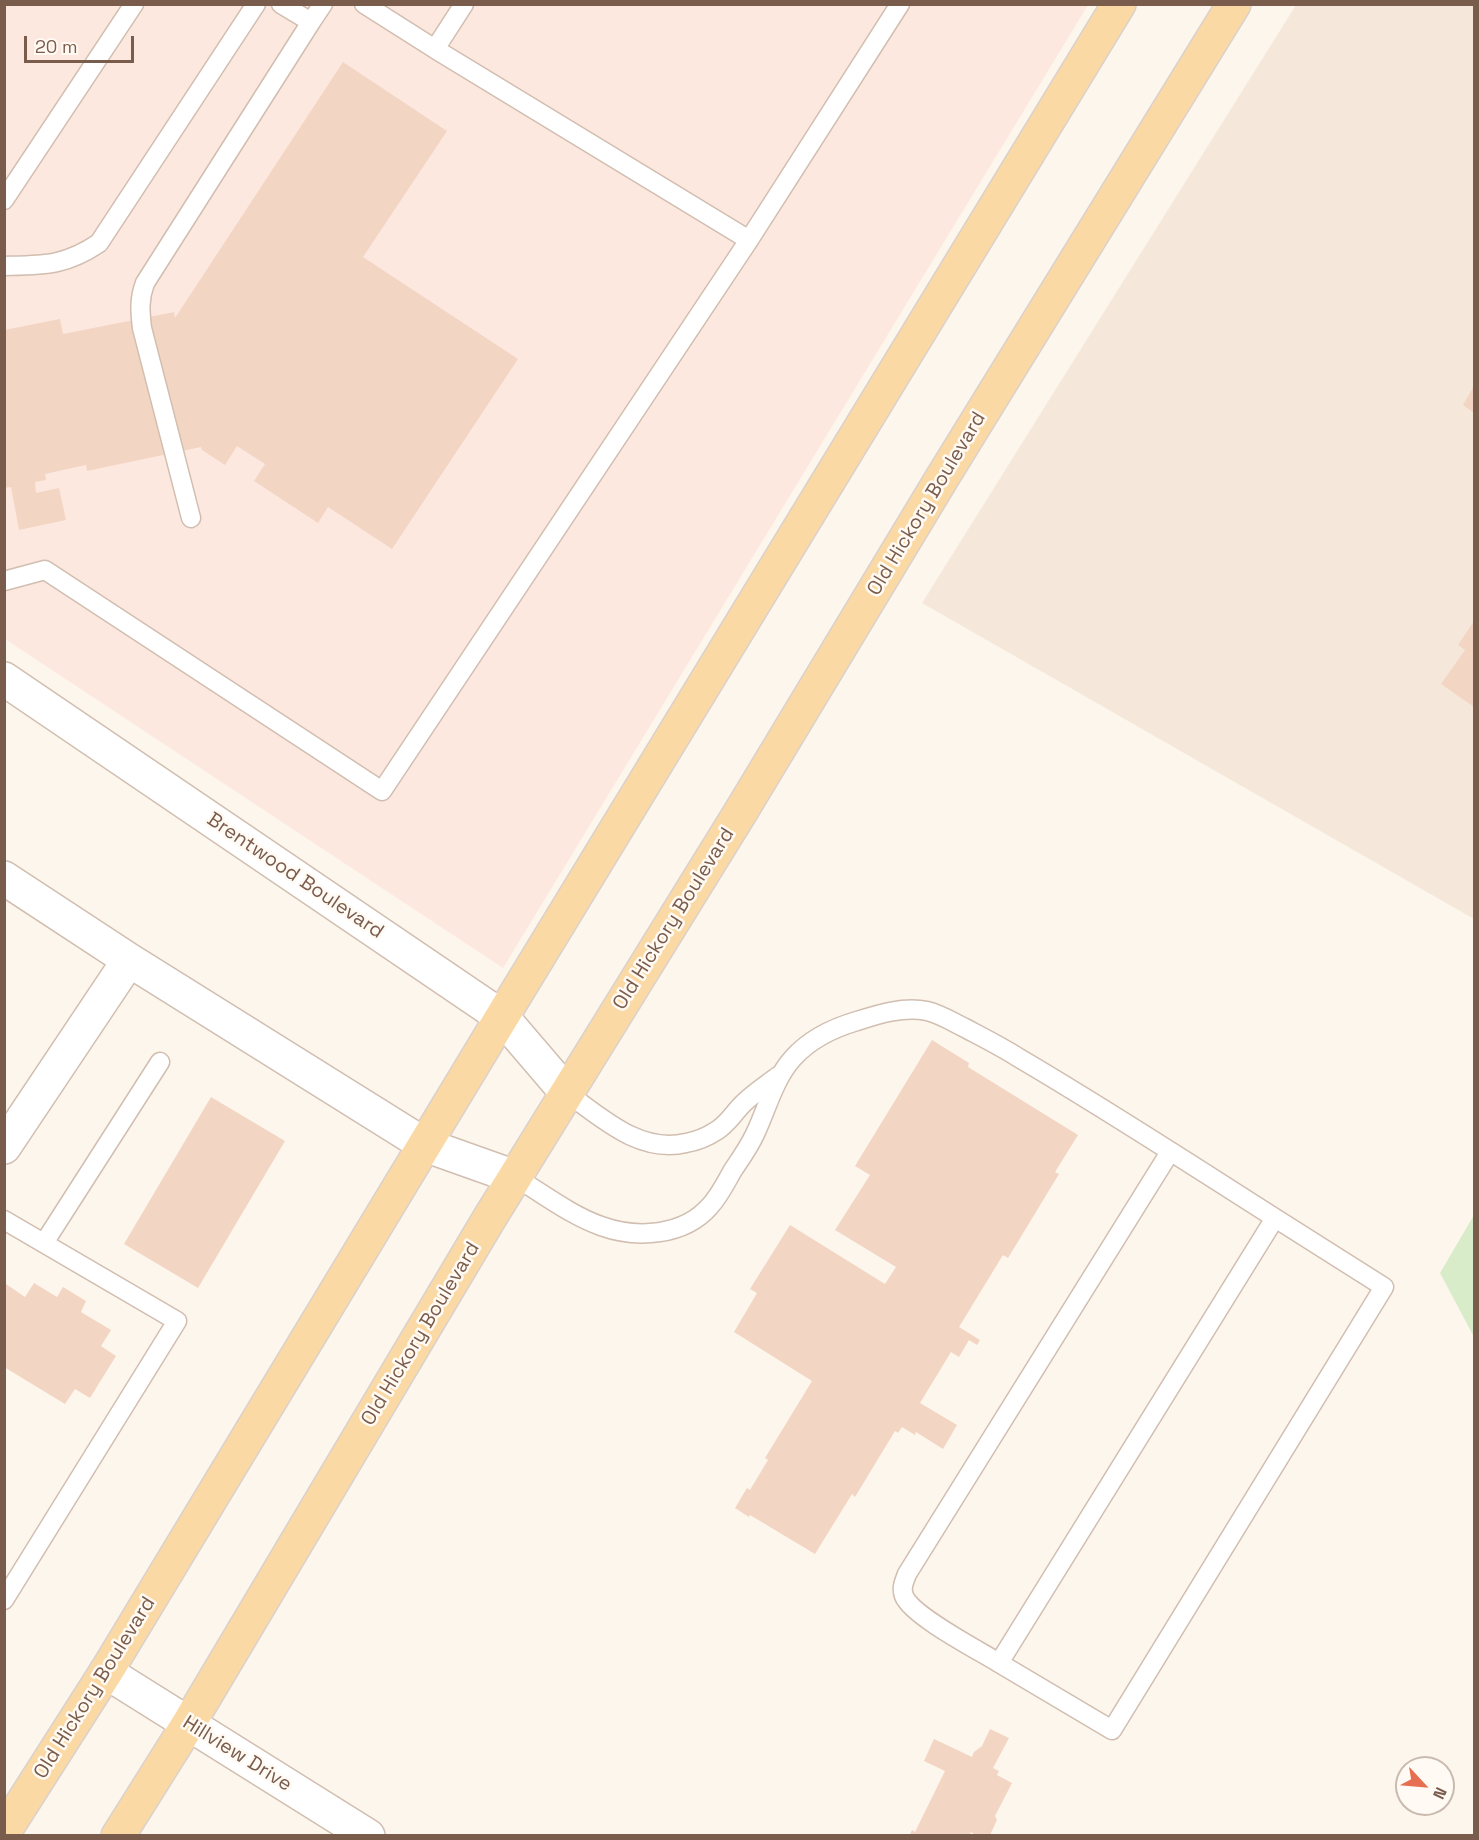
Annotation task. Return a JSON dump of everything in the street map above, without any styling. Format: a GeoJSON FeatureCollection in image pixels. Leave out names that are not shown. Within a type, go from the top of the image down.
{"type":"FeatureCollection","features":[{"type":"Feature","properties":{"kind":"main road","name":"Old Hickory Boulevard"},"geometry":{"type":"LineString","coordinates":[[4,1832],[106,1672],[1119,4]]}},
{"type":"Feature","properties":{"kind":"main road","name":"Old Hickory Boulevard"},"geometry":{"type":"LineString","coordinates":[[118,1836],[189,1723],[515,1177],[1234,4]]}},
{"type":"Feature","properties":{"kind":"street","name":"Brentwood Boulevard"},"geometry":{"type":"LineString","coordinates":[[4,679],[502,1017],[567,1093]]}},
{"type":"Feature","properties":{"kind":"street"},"geometry":{"type":"LineString","coordinates":[[4,878],[129,960],[425,1145],[515,1177]]}},
{"type":"Feature","properties":{"kind":"street"},"geometry":{"type":"LineString","coordinates":[[4,1147],[129,960]]}},
{"type":"Feature","properties":{"kind":"street","name":"Hillview Drive"},"geometry":{"type":"LineString","coordinates":[[106,1672],[368,1836]]}},
{"type":"Feature","properties":{"kind":"lane"},"geometry":{"type":"LineString","coordinates":[[4,200],[134,4]]}},
{"type":"Feature","properties":{"kind":"lane"},"geometry":{"type":"LineString","coordinates":[[4,266],[64,262],[99,243],[256,4]]}},
{"type":"Feature","properties":{"kind":"lane"},"geometry":{"type":"LineString","coordinates":[[281,4],[311,22]]}},
{"type":"Feature","properties":{"kind":"lane"},"geometry":{"type":"LineString","coordinates":[[191,518],[142,328],[140,296],[145,283],[323,4]]}},
{"type":"Feature","properties":{"kind":"lane"},"geometry":{"type":"LineString","coordinates":[[364,4],[435,50],[749,240]]}},
{"type":"Feature","properties":{"kind":"lane"},"geometry":{"type":"LineString","coordinates":[[435,50],[464,4]]}},
{"type":"Feature","properties":{"kind":"lane"},"geometry":{"type":"LineString","coordinates":[[4,581],[45,570],[382,791],[749,240],[900,4]]}},
{"type":"Feature","properties":{"kind":"lane"},"geometry":{"type":"LineString","coordinates":[[515,1177],[600,1226],[636,1233],[673,1230],[700,1215],[718,1196],[754,1137],[782,1073],[793,1057],[803,1048],[823,1034],[842,1025],[895,1011],[927,1011],[1008,1051],[1062,1083],[1384,1287],[1112,1730],[927,1619],[912,1607],[905,1598],[902,1587],[907,1574],[1170,1152]]}},
{"type":"Feature","properties":{"kind":"lane"},"geometry":{"type":"LineString","coordinates":[[44,1243],[160,1062]]}},
{"type":"Feature","properties":{"kind":"lane"},"geometry":{"type":"LineString","coordinates":[[567,1093],[636,1138],[657,1145],[682,1144],[704,1138],[715,1132],[734,1116],[739,1108],[782,1073]]}},
{"type":"Feature","properties":{"kind":"lane"},"geometry":{"type":"LineString","coordinates":[[999,1663],[1275,1218]]}},
{"type":"Feature","properties":{"kind":"lane"},"geometry":{"type":"LineString","coordinates":[[4,1220],[177,1321],[4,1600]]}},
{"type":"Feature","properties":{"kind":"shaded area"},"geometry":{"type":"Polygon","coordinates":[[[4,5],[1088,5],[503,968],[5,639],[4,5]]]}},
{"type":"Feature","properties":{"kind":"shaded area"},"geometry":{"type":"Polygon","coordinates":[[[1296,5],[1474,5],[1474,919],[922,603],[1296,5]]]}},
{"type":"Feature","properties":{"kind":"green space"},"geometry":{"type":"Polygon","coordinates":[[[1474,1215],[1474,1337],[1440,1273],[1474,1215]]]}},
{"type":"Feature","properties":{"kind":"building"},"geometry":{"type":"Polygon","coordinates":[[[343,62],[447,131],[363,257],[518,359],[392,549],[328,507],[318,523],[254,481],[265,464],[237,446],[225,465],[201,447],[87,471],[86,465],[45,474],[46,480],[35,482],[36,493],[59,488],[66,520],[19,530],[11,487],[4,488],[4,330],[60,319],[63,334],[174,312],[175,318],[343,62]]]}},
{"type":"Feature","properties":{"kind":"building"},"geometry":{"type":"Polygon","coordinates":[[[1474,386],[1474,413],[1463,405],[1474,386]]]}},
{"type":"Feature","properties":{"kind":"building"},"geometry":{"type":"Polygon","coordinates":[[[1474,621],[1474,707],[1441,684],[1465,650],[1458,645],[1474,621]]]}},
{"type":"Feature","properties":{"kind":"building"},"geometry":{"type":"Polygon","coordinates":[[[932,1040],[969,1063],[968,1067],[1078,1135],[1055,1172],[1059,1174],[1008,1258],[1003,1255],[959,1327],[980,1340],[977,1345],[969,1340],[959,1357],[951,1352],[920,1403],[957,1425],[943,1449],[916,1432],[915,1435],[902,1427],[898,1433],[895,1431],[855,1497],[852,1494],[815,1554],[735,1508],[747,1488],[750,1490],[768,1460],[765,1458],[812,1381],[734,1332],[757,1293],[750,1289],[790,1225],[885,1284],[896,1267],[835,1230],[870,1175],[855,1166],[932,1040]]]}},
{"type":"Feature","properties":{"kind":"building"},"geometry":{"type":"Polygon","coordinates":[[[211,1097],[285,1141],[198,1288],[124,1244],[211,1097]]]}},
{"type":"Feature","properties":{"kind":"building"},"geometry":{"type":"Polygon","coordinates":[[[34,1283],[57,1297],[63,1287],[86,1301],[81,1312],[111,1330],[101,1346],[116,1356],[90,1398],[75,1389],[65,1404],[4,1367],[4,1286],[6,1284],[25,1297],[34,1283]]]}},
{"type":"Feature","properties":{"kind":"building"},"geometry":{"type":"Polygon","coordinates":[[[990,1729],[1009,1738],[993,1768],[999,1771],[997,1775],[1012,1783],[995,1816],[997,1820],[990,1835],[977,1836],[971,1832],[969,1836],[909,1836],[912,1830],[915,1832],[945,1771],[924,1761],[934,1739],[972,1757],[974,1752],[982,1746],[990,1729]]]}}]}
